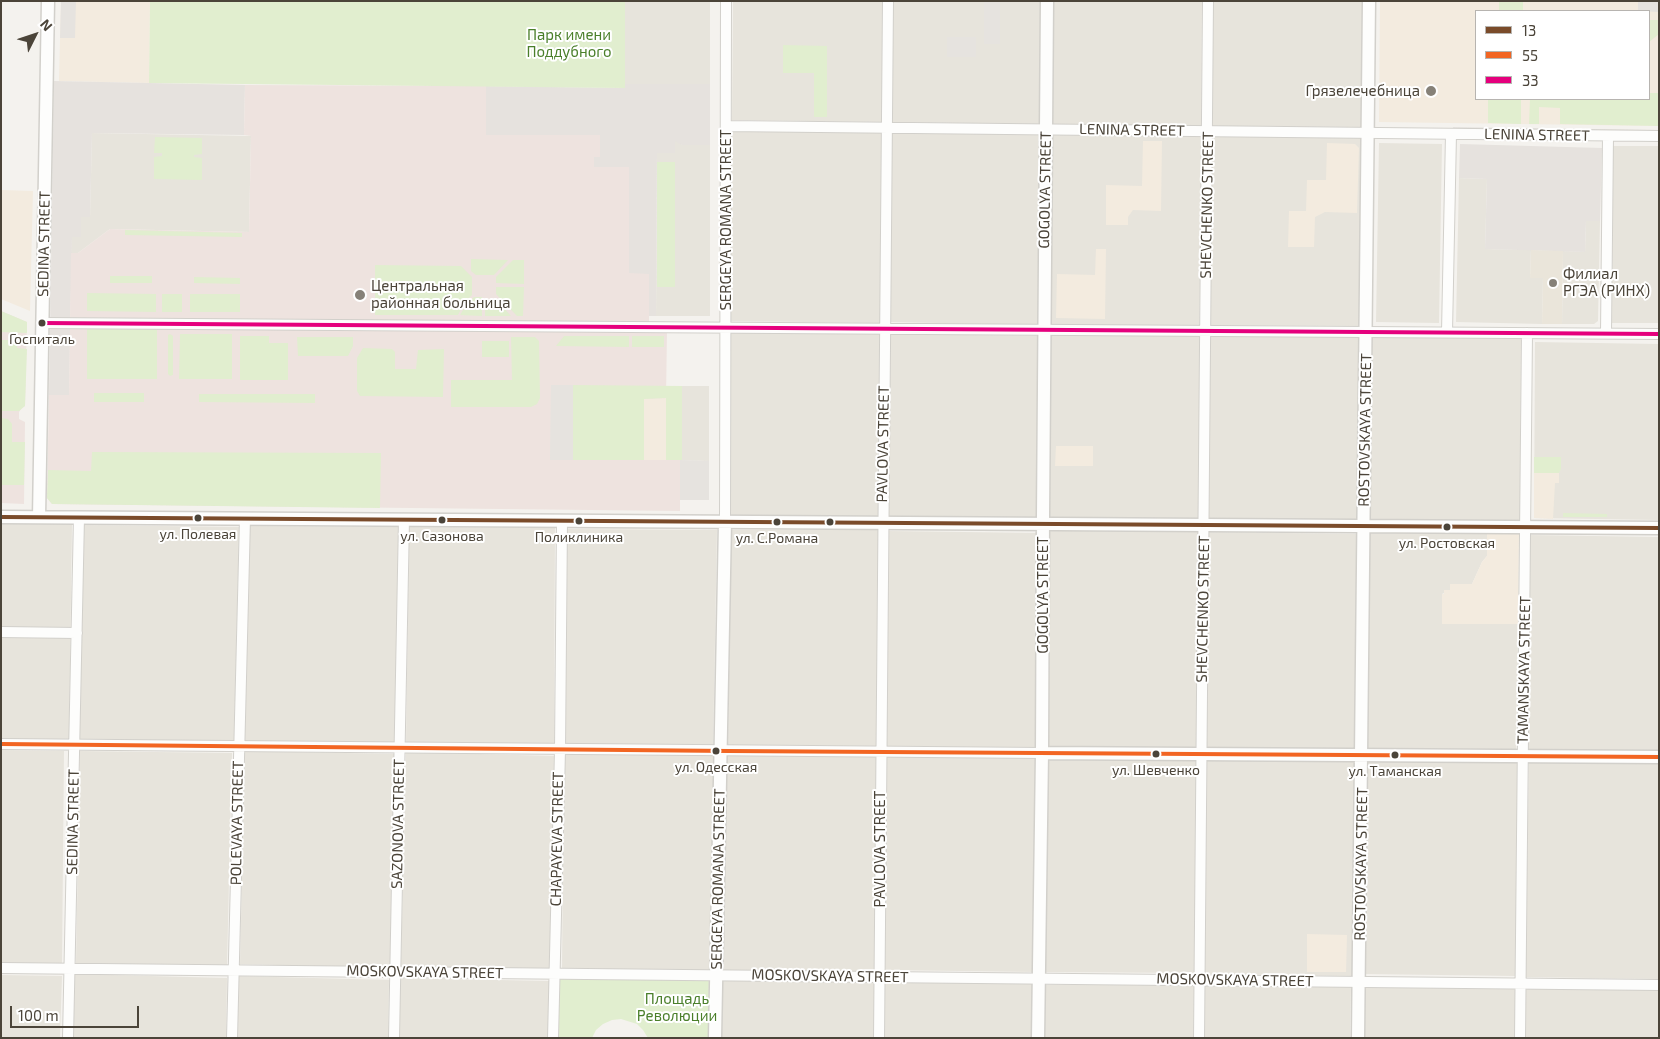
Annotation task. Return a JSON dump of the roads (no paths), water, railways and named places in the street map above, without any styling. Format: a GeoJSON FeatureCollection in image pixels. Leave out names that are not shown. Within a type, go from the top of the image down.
{"type":"FeatureCollection","features":[{"type":"Feature","properties":{"kind":"street","name":"SEDINA STREET"},"geometry":{"type":"LineString","coordinates":[[39,517],[48,1]]}},
{"type":"Feature","properties":{"kind":"street","name":"SERGEYA ROMANA STREET"},"geometry":{"type":"LineString","coordinates":[[715,1038],[725,522],[726,1]]}},
{"type":"Feature","properties":{"kind":"street","name":"PAVLOVA STREET"},"geometry":{"type":"LineString","coordinates":[[879,1038],[888,1]]}},
{"type":"Feature","properties":{"kind":"street","name":"GOGOLYA STREET"},"geometry":{"type":"LineString","coordinates":[[1038,1038],[1042,753],[1047,1]]}},
{"type":"Feature","properties":{"kind":"street","name":"SHEVCHENKO STREET"},"geometry":{"type":"LineString","coordinates":[[1199,1038],[1208,1]]}},
{"type":"Feature","properties":{"kind":"street","name":"ROSTOVSKAYA STREET"},"geometry":{"type":"LineString","coordinates":[[1358,1038],[1369,1]]}},
{"type":"Feature","properties":{"kind":"street","name":"LENINA STREET"},"geometry":{"type":"LineString","coordinates":[[726,126],[1659,136]]}},
{"type":"Feature","properties":{"kind":"street"},"geometry":{"type":"LineString","coordinates":[[1447,332],[1451,134]]}},
{"type":"Feature","properties":{"kind":"street"},"geometry":{"type":"LineString","coordinates":[[1606,333],[1608,136]]}},
{"type":"Feature","properties":{"kind":"street"},"geometry":{"type":"LineString","coordinates":[[42,323],[1659,334]]}},
{"type":"Feature","properties":{"kind":"street","name":"TAMANSKAYA STREET"},"geometry":{"type":"LineString","coordinates":[[1520,1038],[1527,333]]}},
{"type":"Feature","properties":{"kind":"street"},"geometry":{"type":"LineString","coordinates":[[1,517],[1659,528]]}},
{"type":"Feature","properties":{"kind":"street","name":"SEDINA STREET"},"geometry":{"type":"LineString","coordinates":[[68,1038],[79,517]]}},
{"type":"Feature","properties":{"kind":"street","name":"POLEVAYA STREET"},"geometry":{"type":"LineString","coordinates":[[232,1038],[245,518]]}},
{"type":"Feature","properties":{"kind":"street","name":"SAZONOVA STREET"},"geometry":{"type":"LineString","coordinates":[[394,1038],[404,519]]}},
{"type":"Feature","properties":{"kind":"street","name":"CHAPAYEVA STREET"},"geometry":{"type":"LineString","coordinates":[[553,1038],[560,750],[562,520]]}},
{"type":"Feature","properties":{"kind":"street"},"geometry":{"type":"LineString","coordinates":[[1,632],[77,633]]}},
{"type":"Feature","properties":{"kind":"street"},"geometry":{"type":"LineString","coordinates":[[1,744],[560,750],[1659,757]]}},
{"type":"Feature","properties":{"kind":"street","name":"MOSKOVSKAYA STREET"},"geometry":{"type":"LineString","coordinates":[[1,968],[1659,985]]}},
{"type":"Feature","properties":{"kind":"place","name":"Грязелечебница"},"geometry":{"type":"Point","coordinates":[1431,91]}},
{"type":"Feature","properties":{"kind":"place","name":"Филиал РГЭА (РИНХ)"},"geometry":{"type":"Point","coordinates":[1553,283]}},
{"type":"Feature","properties":{"kind":"place","name":"Центральная районная больница"},"geometry":{"type":"Point","coordinates":[360,295]}},
{"type":"Feature","properties":{"kind":"place","name":"Госпиталь"},"geometry":{"type":"Point","coordinates":[42,323]}},
{"type":"Feature","properties":{"kind":"place","name":"ул. Полевая"},"geometry":{"type":"Point","coordinates":[198,518]}},
{"type":"Feature","properties":{"kind":"place","name":"ул. Сазонова"},"geometry":{"type":"Point","coordinates":[442,520]}},
{"type":"Feature","properties":{"kind":"place","name":"Поликлиника"},"geometry":{"type":"Point","coordinates":[579,521]}},
{"type":"Feature","properties":{"kind":"place","name":"ул. С.Романа"},"geometry":{"type":"Point","coordinates":[777,522]}},
{"type":"Feature","properties":{"kind":"place","name":"ул. Ростовская"},"geometry":{"type":"Point","coordinates":[1447,527]}},
{"type":"Feature","properties":{"kind":"place","name":"ул. Одесская"},"geometry":{"type":"Point","coordinates":[716,751]}},
{"type":"Feature","properties":{"kind":"place","name":"ул. Шевченко"},"geometry":{"type":"Point","coordinates":[1156,754]}},
{"type":"Feature","properties":{"kind":"place","name":"ул. Таманская"},"geometry":{"type":"Point","coordinates":[1395,755]}},
{"type":"Feature","properties":{"kind":"park label","name":"Парк имени Поддубного"},"geometry":{"type":"Point","coordinates":[569,44]}},
{"type":"Feature","properties":{"kind":"park label","name":"Площадь Революции"},"geometry":{"type":"Point","coordinates":[677,1008]}}]}
